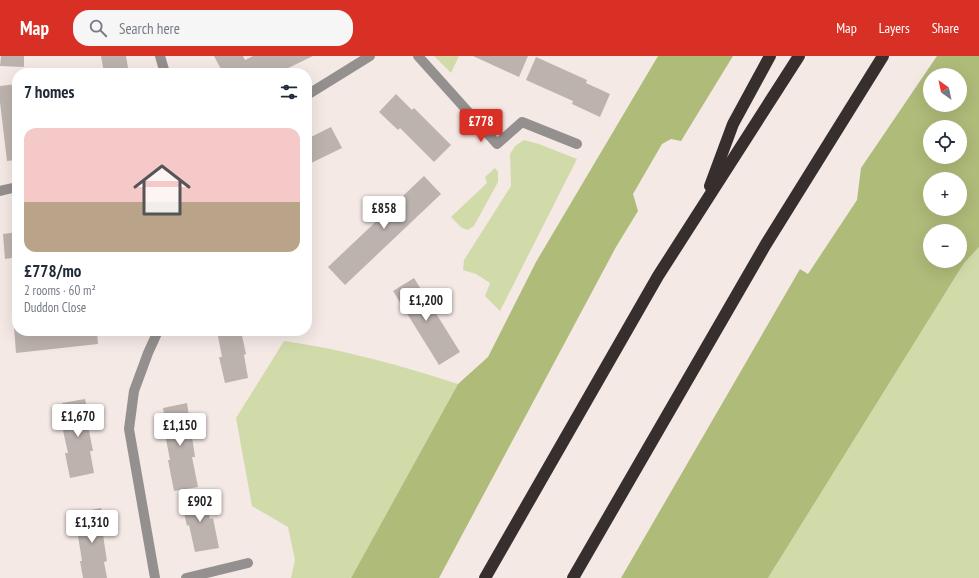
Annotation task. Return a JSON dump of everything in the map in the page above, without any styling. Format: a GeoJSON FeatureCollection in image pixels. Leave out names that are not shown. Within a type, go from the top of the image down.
{"type":"FeatureCollection","features":[{"type":"Feature","properties":{"kind":"highway"},"geometry":{"type":"LineString","coordinates":[[701,209],[733,124],[770,56]]}},
{"type":"Feature","properties":{"kind":"highway"},"geometry":{"type":"LineString","coordinates":[[485,578],[654,283],[799,56]]}},
{"type":"Feature","properties":{"kind":"highway"},"geometry":{"type":"LineString","coordinates":[[573,578],[766,244],[883,56]]}},
{"type":"Feature","properties":{"kind":"street"},"geometry":{"type":"LineString","coordinates":[[160,56],[164,68]]}},
{"type":"Feature","properties":{"kind":"street"},"geometry":{"type":"LineString","coordinates":[[312,92],[370,56]]}},
{"type":"Feature","properties":{"kind":"street"},"geometry":{"type":"LineString","coordinates":[[418,56],[497,144],[522,122],[577,144]]}},
{"type":"Feature","properties":{"kind":"street"},"geometry":{"type":"LineString","coordinates":[[0,191],[12,189]]}},
{"type":"Feature","properties":{"kind":"street"},"geometry":{"type":"LineString","coordinates":[[155,578],[128,429],[134,391],[156,336]]}},
{"type":"Feature","properties":{"kind":"street"},"geometry":{"type":"LineString","coordinates":[[186,578],[248,563]]}},
{"type":"Feature","properties":{"kind":"green space"},"geometry":{"type":"Polygon","coordinates":[[[434,56],[459,56],[451,73],[434,56]]]}},
{"type":"Feature","properties":{"kind":"green space"},"geometry":{"type":"Polygon","coordinates":[[[658,56],[733,56],[681,141],[671,139],[662,144],[633,194],[638,211],[616,247],[439,578],[351,578],[458,384],[488,357],[536,262],[658,56]]]}},
{"type":"Feature","properties":{"kind":"green space"},"geometry":{"type":"Polygon","coordinates":[[[937,56],[979,56],[979,247],[967,260],[967,224],[923,224],[923,268],[961,268],[768,578],[621,578],[800,269],[808,274],[857,200],[861,168],[923,77],[923,112],[967,112],[967,68],[929,68],[937,56]]]}},
{"type":"Feature","properties":{"kind":"green space"},"geometry":{"type":"Polygon","coordinates":[[[524,140],[539,144],[577,159],[500,311],[485,296],[490,283],[476,274],[463,270],[464,260],[511,186],[510,154],[515,146],[524,140]]]}},
{"type":"Feature","properties":{"kind":"green space"},"geometry":{"type":"Polygon","coordinates":[[[495,168],[498,172],[498,182],[474,226],[468,230],[462,228],[451,217],[487,183],[485,177],[495,168]]]}},
{"type":"Feature","properties":{"kind":"green space"},"geometry":{"type":"Polygon","coordinates":[[[979,247],[979,578],[768,578],[961,268],[967,268],[967,260],[979,247]]]}},
{"type":"Feature","properties":{"kind":"green space"},"geometry":{"type":"Polygon","coordinates":[[[284,341],[306,344],[372,359],[458,384],[351,578],[291,578],[295,560],[288,527],[252,506],[236,418],[284,341]]]}},
{"type":"Feature","properties":{"kind":"building"},"geometry":{"type":"Polygon","coordinates":[[[1,56],[24,56],[24,67],[0,66],[1,56]]]}},
{"type":"Feature","properties":{"kind":"building"},"geometry":{"type":"Polygon","coordinates":[[[101,56],[126,56],[128,68],[103,68],[101,56]]]}},
{"type":"Feature","properties":{"kind":"building"},"geometry":{"type":"Polygon","coordinates":[[[214,56],[243,56],[245,60],[253,56],[313,56],[288,68],[220,68],[214,56]]]}},
{"type":"Feature","properties":{"kind":"building"},"geometry":{"type":"Polygon","coordinates":[[[473,56],[528,56],[519,77],[473,56]]]}},
{"type":"Feature","properties":{"kind":"building"},"geometry":{"type":"Polygon","coordinates":[[[536,57],[587,80],[586,83],[610,94],[600,117],[572,104],[573,101],[526,80],[536,57]]]}},
{"type":"Feature","properties":{"kind":"building"},"geometry":{"type":"Polygon","coordinates":[[[12,85],[12,160],[7,161],[0,102],[0,86],[12,85]]]}},
{"type":"Feature","properties":{"kind":"building"},"geometry":{"type":"Polygon","coordinates":[[[396,94],[412,110],[414,108],[451,145],[434,162],[400,128],[398,130],[379,112],[396,94]]]}},
{"type":"Feature","properties":{"kind":"building"},"geometry":{"type":"Polygon","coordinates":[[[331,127],[342,148],[312,163],[312,136],[331,127]]]}},
{"type":"Feature","properties":{"kind":"building"},"geometry":{"type":"Polygon","coordinates":[[[424,176],[441,194],[345,285],[328,267],[424,176]]]}},
{"type":"Feature","properties":{"kind":"building"},"geometry":{"type":"Polygon","coordinates":[[[12,233],[12,258],[5,259],[3,234],[12,233]]]}},
{"type":"Feature","properties":{"kind":"building"},"geometry":{"type":"Polygon","coordinates":[[[414,278],[460,352],[439,365],[393,291],[414,278]]]}},
{"type":"Feature","properties":{"kind":"building"},"geometry":{"type":"Polygon","coordinates":[[[15,336],[97,336],[98,344],[16,353],[15,336]]]}},
{"type":"Feature","properties":{"kind":"building"},"geometry":{"type":"Polygon","coordinates":[[[218,336],[242,336],[246,354],[244,355],[248,378],[225,383],[219,357],[222,357],[218,336]]]}},
{"type":"Feature","properties":{"kind":"building"},"geometry":{"type":"Polygon","coordinates":[[[85,399],[91,425],[88,426],[93,451],[90,451],[94,473],[70,478],[65,453],[68,453],[62,426],[66,425],[62,403],[85,399]]]}},
{"type":"Feature","properties":{"kind":"building"},"geometry":{"type":"Polygon","coordinates":[[[187,403],[195,457],[192,457],[198,487],[174,491],[168,460],[170,460],[165,434],[167,433],[163,408],[187,403]]]}},
{"type":"Feature","properties":{"kind":"building"},"geometry":{"type":"Polygon","coordinates":[[[205,493],[210,519],[213,518],[219,548],[195,552],[189,525],[187,526],[181,498],[205,493]]]}},
{"type":"Feature","properties":{"kind":"building"},"geometry":{"type":"Polygon","coordinates":[[[101,508],[106,535],[103,535],[107,561],[104,562],[107,578],[83,578],[78,536],[80,535],[76,513],[101,508]]]}}]}
